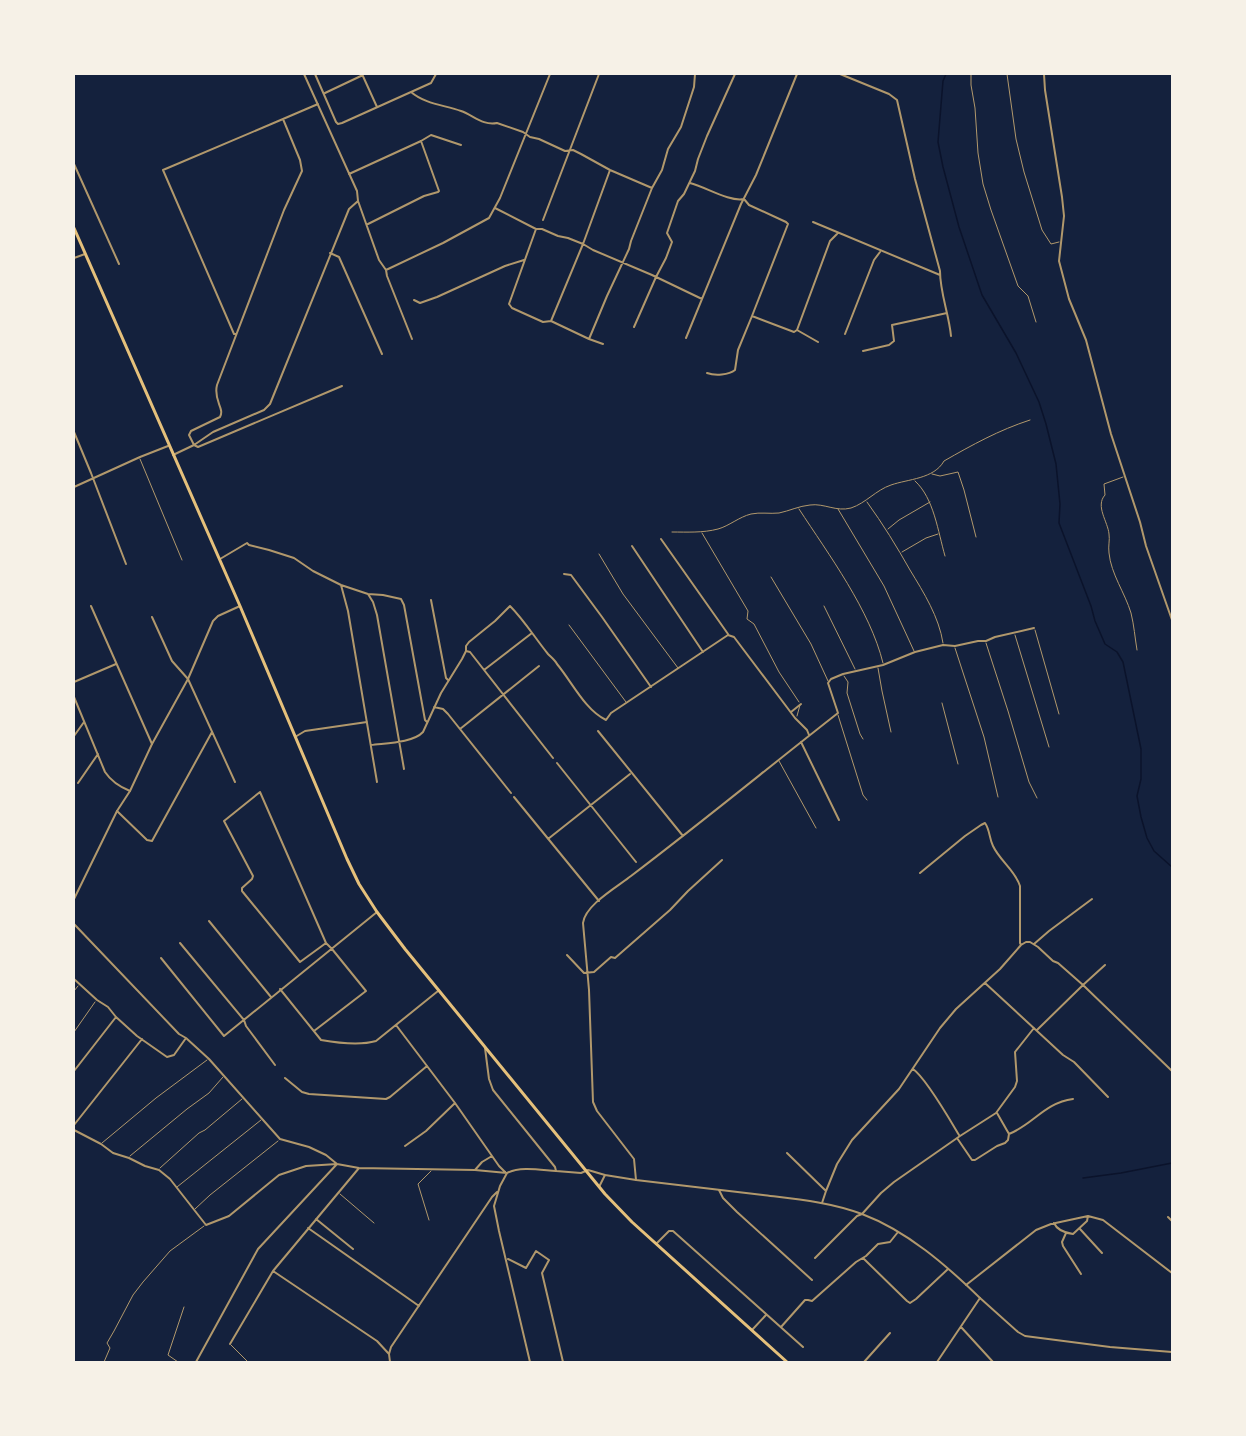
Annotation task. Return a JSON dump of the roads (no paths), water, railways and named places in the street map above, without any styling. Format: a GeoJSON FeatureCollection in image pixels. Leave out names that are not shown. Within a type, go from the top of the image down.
{"type":"FeatureCollection","features":[{"type":"Feature","properties":{"kind":"main road"},"geometry":{"type":"LineString","coordinates":[[74,228],[240,606],[347,859],[376,912],[599,1187],[632,1222],[785,1362]]}},
{"type":"Feature","properties":{"kind":"street"},"geometry":{"type":"LineString","coordinates":[[304,74],[357,191],[358,201],[379,260],[386,270],[412,339]]}},
{"type":"Feature","properties":{"kind":"street"},"geometry":{"type":"LineString","coordinates":[[315,74],[338,124],[431,82],[436,74]]}},
{"type":"Feature","properties":{"kind":"street"},"geometry":{"type":"LineString","coordinates":[[324,94],[363,74],[377,107]]}},
{"type":"Feature","properties":{"kind":"street"},"geometry":{"type":"LineString","coordinates":[[386,270],[489,218],[550,74]]}},
{"type":"Feature","properties":{"kind":"street"},"geometry":{"type":"LineString","coordinates":[[543,220],[599,74]]}},
{"type":"Feature","properties":{"kind":"street"},"geometry":{"type":"LineString","coordinates":[[589,339],[623,263],[652,188],[662,170],[668,149],[681,127],[696,74]]}},
{"type":"Feature","properties":{"kind":"street"},"geometry":{"type":"LineString","coordinates":[[634,327],[672,242],[667,233],[678,201],[690,183],[707,136],[735,74]]}},
{"type":"Feature","properties":{"kind":"street"},"geometry":{"type":"LineString","coordinates":[[686,338],[797,74]]}},
{"type":"Feature","properties":{"kind":"street"},"geometry":{"type":"LineString","coordinates":[[840,74],[848,75],[897,100],[940,275],[951,336]]}},
{"type":"Feature","properties":{"kind":"street"},"geometry":{"type":"LineString","coordinates":[[1044,74],[1064,218],[1059,261],[1069,299],[1086,340],[1146,546],[1173,620]]}},
{"type":"Feature","properties":{"kind":"street"},"geometry":{"type":"LineString","coordinates":[[411,92],[418,98],[463,111],[480,121],[496,123],[523,132],[565,151],[570,150],[581,154],[610,170],[652,188]]}},
{"type":"Feature","properties":{"kind":"street"},"geometry":{"type":"LineString","coordinates":[[237,334],[234,334],[163,170],[318,104]]}},
{"type":"Feature","properties":{"kind":"street"},"geometry":{"type":"LineString","coordinates":[[284,119],[302,171],[284,210],[216,390],[216,398],[222,415],[191,431],[189,435],[194,445],[198,447],[342,386]]}},
{"type":"Feature","properties":{"kind":"street"},"geometry":{"type":"LineString","coordinates":[[349,174],[431,135],[461,145]]}},
{"type":"Feature","properties":{"kind":"street"},"geometry":{"type":"LineString","coordinates":[[367,224],[424,196],[438,192],[421,141]]}},
{"type":"Feature","properties":{"kind":"street"},"geometry":{"type":"LineString","coordinates":[[74,164],[119,264]]}},
{"type":"Feature","properties":{"kind":"street"},"geometry":{"type":"LineString","coordinates":[[550,321],[583,244],[610,170]]}},
{"type":"Feature","properties":{"kind":"street"},"geometry":{"type":"LineString","coordinates":[[690,183],[706,187],[736,201],[744,199]]}},
{"type":"Feature","properties":{"kind":"street"},"geometry":{"type":"LineString","coordinates":[[707,373],[711,375],[731,373],[735,370],[738,350],[788,224],[749,205],[744,199]]}},
{"type":"Feature","properties":{"kind":"street"},"geometry":{"type":"LineString","coordinates":[[173,455],[213,432],[267,408],[348,209],[358,201]]}},
{"type":"Feature","properties":{"kind":"street"},"geometry":{"type":"LineString","coordinates":[[495,208],[536,229],[583,244],[702,299]]}},
{"type":"Feature","properties":{"kind":"street"},"geometry":{"type":"LineString","coordinates":[[813,222],[940,275]]}},
{"type":"Feature","properties":{"kind":"street"},"geometry":{"type":"LineString","coordinates":[[536,229],[509,304],[512,308],[533,317],[550,321],[603,344]]}},
{"type":"Feature","properties":{"kind":"street"},"geometry":{"type":"LineString","coordinates":[[797,330],[830,241],[838,233]]}},
{"type":"Feature","properties":{"kind":"street"},"geometry":{"type":"LineString","coordinates":[[845,334],[874,260],[881,251]]}},
{"type":"Feature","properties":{"kind":"street"},"geometry":{"type":"LineString","coordinates":[[330,253],[339,257],[381,354]]}},
{"type":"Feature","properties":{"kind":"street"},"geometry":{"type":"LineString","coordinates":[[74,258],[85,254]]}},
{"type":"Feature","properties":{"kind":"street"},"geometry":{"type":"LineString","coordinates":[[414,300],[420,303],[437,297],[505,266],[525,260]]}},
{"type":"Feature","properties":{"kind":"street"},"geometry":{"type":"LineString","coordinates":[[863,351],[890,345],[894,341],[892,326],[947,313]]}},
{"type":"Feature","properties":{"kind":"street"},"geometry":{"type":"LineString","coordinates":[[752,316],[794,332],[797,330],[818,342]]}},
{"type":"Feature","properties":{"kind":"street"},"geometry":{"type":"LineString","coordinates":[[74,432],[126,564]]}},
{"type":"Feature","properties":{"kind":"street"},"geometry":{"type":"LineString","coordinates":[[74,488],[168,446]]}},
{"type":"Feature","properties":{"kind":"street"},"geometry":{"type":"LineString","coordinates":[[661,539],[728,635]]}},
{"type":"Feature","properties":{"kind":"street"},"geometry":{"type":"LineString","coordinates":[[219,560],[247,543],[294,558],[313,571],[341,585],[368,594],[401,599],[427,722]]}},
{"type":"Feature","properties":{"kind":"street"},"geometry":{"type":"LineString","coordinates":[[632,546],[703,652]]}},
{"type":"Feature","properties":{"kind":"street"},"geometry":{"type":"LineString","coordinates":[[564,574],[571,575],[651,687]]}},
{"type":"Feature","properties":{"kind":"street"},"geometry":{"type":"LineString","coordinates":[[341,585],[348,611],[377,782]]}},
{"type":"Feature","properties":{"kind":"street"},"geometry":{"type":"LineString","coordinates":[[368,594],[377,615],[404,769]]}},
{"type":"Feature","properties":{"kind":"street"},"geometry":{"type":"LineString","coordinates":[[431,600],[448,680]]}},
{"type":"Feature","properties":{"kind":"street"},"geometry":{"type":"LineString","coordinates":[[91,606],[152,744]]}},
{"type":"Feature","properties":{"kind":"street"},"geometry":{"type":"LineString","coordinates":[[74,898],[117,811],[188,679],[213,621],[218,616],[240,606]]}},
{"type":"Feature","properties":{"kind":"street"},"geometry":{"type":"LineString","coordinates":[[371,745],[415,738],[423,732],[448,680],[466,651],[466,646],[510,606],[598,717],[606,720],[611,713],[728,635]]}},
{"type":"Feature","properties":{"kind":"street"},"geometry":{"type":"LineString","coordinates":[[152,617],[172,661],[188,679],[235,783]]}},
{"type":"Feature","properties":{"kind":"street"},"geometry":{"type":"LineString","coordinates":[[636,1179],[634,1159],[594,1107],[583,923],[588,910],[838,713],[828,683],[831,679],[884,665],[915,652],[943,645],[955,646],[986,641],[1034,628]]}},
{"type":"Feature","properties":{"kind":"street"},"geometry":{"type":"LineString","coordinates":[[484,670],[533,633]]}},
{"type":"Feature","properties":{"kind":"street"},"geometry":{"type":"LineString","coordinates":[[728,635],[734,637],[809,735]]}},
{"type":"Feature","properties":{"kind":"street"},"geometry":{"type":"LineString","coordinates":[[466,651],[470,652],[553,758]]}},
{"type":"Feature","properties":{"kind":"street"},"geometry":{"type":"LineString","coordinates":[[74,682],[116,664]]}},
{"type":"Feature","properties":{"kind":"street"},"geometry":{"type":"LineString","coordinates":[[460,729],[539,666]]}},
{"type":"Feature","properties":{"kind":"street"},"geometry":{"type":"LineString","coordinates":[[74,697],[110,778],[130,790]]}},
{"type":"Feature","properties":{"kind":"street"},"geometry":{"type":"LineString","coordinates":[[791,712],[801,704]]}},
{"type":"Feature","properties":{"kind":"street"},"geometry":{"type":"LineString","coordinates":[[434,707],[443,709],[511,793]]}},
{"type":"Feature","properties":{"kind":"street"},"geometry":{"type":"LineString","coordinates":[[74,736],[84,722]]}},
{"type":"Feature","properties":{"kind":"street"},"geometry":{"type":"LineString","coordinates":[[295,737],[306,731],[367,722]]}},
{"type":"Feature","properties":{"kind":"street"},"geometry":{"type":"LineString","coordinates":[[598,731],[683,837]]}},
{"type":"Feature","properties":{"kind":"street"},"geometry":{"type":"LineString","coordinates":[[117,811],[147,840],[152,841],[212,732]]}},
{"type":"Feature","properties":{"kind":"street"},"geometry":{"type":"LineString","coordinates":[[801,742],[839,820]]}},
{"type":"Feature","properties":{"kind":"street"},"geometry":{"type":"LineString","coordinates":[[78,783],[98,754]]}},
{"type":"Feature","properties":{"kind":"street"},"geometry":{"type":"LineString","coordinates":[[556,763],[636,862]]}},
{"type":"Feature","properties":{"kind":"street"},"geometry":{"type":"LineString","coordinates":[[548,839],[631,773]]}},
{"type":"Feature","properties":{"kind":"street"},"geometry":{"type":"LineString","coordinates":[[314,1031],[366,991],[326,943],[262,794],[259,792],[224,820],[253,876],[241,889],[300,962],[326,943]]}},
{"type":"Feature","properties":{"kind":"street"},"geometry":{"type":"LineString","coordinates":[[514,797],[599,901]]}},
{"type":"Feature","properties":{"kind":"street"},"geometry":{"type":"LineString","coordinates":[[920,873],[964,836],[981,825],[988,826],[993,846],[1018,879],[1020,886],[1021,945]]}},
{"type":"Feature","properties":{"kind":"street"},"geometry":{"type":"LineString","coordinates":[[567,955],[584,973],[594,972],[611,957],[615,958],[670,910],[722,860]]}},
{"type":"Feature","properties":{"kind":"street"},"geometry":{"type":"LineString","coordinates":[[1034,945],[1092,899]]}},
{"type":"Feature","properties":{"kind":"street"},"geometry":{"type":"LineString","coordinates":[[161,958],[224,1036],[376,912]]}},
{"type":"Feature","properties":{"kind":"street"},"geometry":{"type":"LineString","coordinates":[[209,921],[271,997]]}},
{"type":"Feature","properties":{"kind":"street"},"geometry":{"type":"LineString","coordinates":[[74,924],[179,1034],[209,1059],[280,1139],[309,1147],[326,1155],[337,1164]]}},
{"type":"Feature","properties":{"kind":"street"},"geometry":{"type":"LineString","coordinates":[[822,1203],[837,1164],[852,1140],[899,1089],[956,1008],[1000,969],[1026,942],[1034,945],[1058,963],[1173,1071]]}},
{"type":"Feature","properties":{"kind":"street"},"geometry":{"type":"LineString","coordinates":[[180,943],[244,1020],[275,1065]]}},
{"type":"Feature","properties":{"kind":"street"},"geometry":{"type":"LineString","coordinates":[[815,1258],[880,1193],[996,1113],[1017,1081],[1015,1052],[1035,1029],[1105,965]]}},
{"type":"Feature","properties":{"kind":"street"},"geometry":{"type":"LineString","coordinates":[[74,979],[142,1039],[167,1057],[171,1057],[178,1050],[186,1038]]}},
{"type":"Feature","properties":{"kind":"street"},"geometry":{"type":"LineString","coordinates":[[985,982],[1063,1055],[1074,1062],[1108,1097]]}},
{"type":"Feature","properties":{"kind":"street"},"geometry":{"type":"LineString","coordinates":[[280,989],[321,1040],[364,1044],[376,1041],[438,991]]}},
{"type":"Feature","properties":{"kind":"street"},"geometry":{"type":"LineString","coordinates":[[74,1071],[116,1017]]}},
{"type":"Feature","properties":{"kind":"street"},"geometry":{"type":"LineString","coordinates":[[396,1025],[455,1102],[499,1166],[507,1173]]}},
{"type":"Feature","properties":{"kind":"street"},"geometry":{"type":"LineString","coordinates":[[74,1125],[142,1039]]}},
{"type":"Feature","properties":{"kind":"street"},"geometry":{"type":"LineString","coordinates":[[485,1048],[490,1084],[556,1171]]}},
{"type":"Feature","properties":{"kind":"street"},"geometry":{"type":"LineString","coordinates":[[285,1078],[302,1092],[309,1094],[386,1099],[427,1066]]}},
{"type":"Feature","properties":{"kind":"street"},"geometry":{"type":"LineString","coordinates":[[913,1069],[918,1072],[932,1092],[972,1160],[1008,1140],[1009,1134],[996,1113]]}},
{"type":"Feature","properties":{"kind":"street"},"geometry":{"type":"LineString","coordinates":[[1009,1134],[1054,1104],[1073,1099]]}},
{"type":"Feature","properties":{"kind":"street"},"geometry":{"type":"LineString","coordinates":[[405,1146],[426,1131],[455,1102]]}},
{"type":"Feature","properties":{"kind":"street"},"geometry":{"type":"LineString","coordinates":[[74,1130],[113,1153],[159,1170],[170,1179],[206,1225],[229,1216],[279,1175],[306,1166],[337,1164],[359,1168],[475,1170],[507,1173],[522,1170],[581,1173],[588,1170],[605,1175],[822,1203],[861,1214],[898,1232],[948,1269],[1025,1336],[1110,1347],[1173,1352]]}},
{"type":"Feature","properties":{"kind":"street"},"geometry":{"type":"LineString","coordinates":[[787,1153],[825,1191]]}},
{"type":"Feature","properties":{"kind":"street"},"geometry":{"type":"LineString","coordinates":[[475,1170],[492,1156]]}},
{"type":"Feature","properties":{"kind":"street"},"geometry":{"type":"LineString","coordinates":[[196,1362],[258,1249],[337,1164]]}},
{"type":"Feature","properties":{"kind":"street"},"geometry":{"type":"LineString","coordinates":[[230,1344],[273,1271],[359,1168]]}},
{"type":"Feature","properties":{"kind":"street"},"geometry":{"type":"LineString","coordinates":[[507,1173],[497,1192],[494,1206],[530,1362]]}},
{"type":"Feature","properties":{"kind":"street"},"geometry":{"type":"LineString","coordinates":[[599,1187],[605,1175]]}},
{"type":"Feature","properties":{"kind":"street"},"geometry":{"type":"LineString","coordinates":[[719,1190],[723,1198],[737,1212],[812,1280]]}},
{"type":"Feature","properties":{"kind":"street"},"geometry":{"type":"LineString","coordinates":[[390,1362],[391,1347],[497,1192]]}},
{"type":"Feature","properties":{"kind":"street"},"geometry":{"type":"LineString","coordinates":[[1054,1223],[1055,1227],[1066,1233],[1074,1234],[1087,1221],[1088,1216]]}},
{"type":"Feature","properties":{"kind":"street"},"geometry":{"type":"LineString","coordinates":[[966,1285],[1028,1236],[1043,1227],[1088,1216],[1103,1220],[1173,1273]]}},
{"type":"Feature","properties":{"kind":"street"},"geometry":{"type":"LineString","coordinates":[[1168,1217],[1173,1221]]}},
{"type":"Feature","properties":{"kind":"street"},"geometry":{"type":"LineString","coordinates":[[316,1219],[353,1249]]}},
{"type":"Feature","properties":{"kind":"street"},"geometry":{"type":"LineString","coordinates":[[308,1228],[418,1306]]}},
{"type":"Feature","properties":{"kind":"street"},"geometry":{"type":"LineString","coordinates":[[1080,1229],[1102,1253]]}},
{"type":"Feature","properties":{"kind":"street"},"geometry":{"type":"LineString","coordinates":[[656,1244],[669,1231],[673,1231],[803,1347]]}},
{"type":"Feature","properties":{"kind":"street"},"geometry":{"type":"LineString","coordinates":[[781,1327],[805,1300],[812,1301],[878,1244],[890,1242],[898,1232]]}},
{"type":"Feature","properties":{"kind":"street"},"geometry":{"type":"LineString","coordinates":[[1066,1233],[1062,1242],[1063,1246],[1081,1274]]}},
{"type":"Feature","properties":{"kind":"street"},"geometry":{"type":"LineString","coordinates":[[506,1258],[526,1268],[536,1251],[549,1260],[542,1274],[563,1362]]}},
{"type":"Feature","properties":{"kind":"street"},"geometry":{"type":"LineString","coordinates":[[863,1258],[910,1303],[948,1269]]}},
{"type":"Feature","properties":{"kind":"street"},"geometry":{"type":"LineString","coordinates":[[273,1271],[377,1341],[389,1354]]}},
{"type":"Feature","properties":{"kind":"street"},"geometry":{"type":"LineString","coordinates":[[937,1362],[980,1298]]}},
{"type":"Feature","properties":{"kind":"street"},"geometry":{"type":"LineString","coordinates":[[752,1330],[767,1315]]}},
{"type":"Feature","properties":{"kind":"street"},"geometry":{"type":"LineString","coordinates":[[962,1327],[993,1362]]}},
{"type":"Feature","properties":{"kind":"street"},"geometry":{"type":"LineString","coordinates":[[864,1362],[890,1333]]}},
{"type":"Feature","properties":{"kind":"lane"},"geometry":{"type":"LineString","coordinates":[[971,74],[983,184],[1018,286],[1028,296],[1036,322]]}},
{"type":"Feature","properties":{"kind":"lane"},"geometry":{"type":"LineString","coordinates":[[1007,74],[1016,139],[1042,230],[1051,244],[1061,241]]}},
{"type":"Feature","properties":{"kind":"lane"},"geometry":{"type":"LineString","coordinates":[[672,532],[702,532],[719,529],[751,514],[777,513],[810,505],[838,509],[850,508],[889,486],[930,473],[941,466],[944,461],[974,444],[1030,420]]}},
{"type":"Feature","properties":{"kind":"lane"},"geometry":{"type":"LineString","coordinates":[[140,457],[182,560]]}},
{"type":"Feature","properties":{"kind":"lane"},"geometry":{"type":"LineString","coordinates":[[930,473],[940,476],[958,472],[976,537]]}},
{"type":"Feature","properties":{"kind":"lane"},"geometry":{"type":"LineString","coordinates":[[1125,476],[1104,484],[1105,495],[1101,499],[1101,505],[1109,533],[1109,553],[1131,615],[1137,650]]}},
{"type":"Feature","properties":{"kind":"lane"},"geometry":{"type":"LineString","coordinates":[[913,480],[920,486],[930,502],[945,556]]}},
{"type":"Feature","properties":{"kind":"lane"},"geometry":{"type":"LineString","coordinates":[[866,501],[922,589],[940,627],[943,645]]}},
{"type":"Feature","properties":{"kind":"lane"},"geometry":{"type":"LineString","coordinates":[[886,530],[930,502]]}},
{"type":"Feature","properties":{"kind":"lane"},"geometry":{"type":"LineString","coordinates":[[799,508],[856,598],[879,644],[884,665]]}},
{"type":"Feature","properties":{"kind":"lane"},"geometry":{"type":"LineString","coordinates":[[838,509],[884,586],[915,652]]}},
{"type":"Feature","properties":{"kind":"lane"},"geometry":{"type":"LineString","coordinates":[[702,532],[748,611],[747,619],[754,624],[779,672],[801,704],[795,718]]}},
{"type":"Feature","properties":{"kind":"lane"},"geometry":{"type":"LineString","coordinates":[[900,553],[938,534]]}},
{"type":"Feature","properties":{"kind":"lane"},"geometry":{"type":"LineString","coordinates":[[599,554],[623,594],[679,669]]}},
{"type":"Feature","properties":{"kind":"lane"},"geometry":{"type":"LineString","coordinates":[[771,577],[811,644],[828,683]]}},
{"type":"Feature","properties":{"kind":"lane"},"geometry":{"type":"LineString","coordinates":[[824,606],[856,671]]}},
{"type":"Feature","properties":{"kind":"lane"},"geometry":{"type":"LineString","coordinates":[[569,625],[627,704]]}},
{"type":"Feature","properties":{"kind":"lane"},"geometry":{"type":"LineString","coordinates":[[1034,628],[1059,714]]}},
{"type":"Feature","properties":{"kind":"lane"},"geometry":{"type":"LineString","coordinates":[[1015,633],[1049,747]]}},
{"type":"Feature","properties":{"kind":"lane"},"geometry":{"type":"LineString","coordinates":[[986,641],[1029,782],[1037,798]]}},
{"type":"Feature","properties":{"kind":"lane"},"geometry":{"type":"LineString","coordinates":[[955,646],[984,737],[998,797]]}},
{"type":"Feature","properties":{"kind":"lane"},"geometry":{"type":"LineString","coordinates":[[878,666],[891,732]]}},
{"type":"Feature","properties":{"kind":"lane"},"geometry":{"type":"LineString","coordinates":[[843,674],[848,682],[847,693],[863,739]]}},
{"type":"Feature","properties":{"kind":"lane"},"geometry":{"type":"LineString","coordinates":[[942,703],[958,764]]}},
{"type":"Feature","properties":{"kind":"lane"},"geometry":{"type":"LineString","coordinates":[[838,713],[863,795],[867,800]]}},
{"type":"Feature","properties":{"kind":"lane"},"geometry":{"type":"LineString","coordinates":[[778,759],[816,828]]}},
{"type":"Feature","properties":{"kind":"lane"},"geometry":{"type":"LineString","coordinates":[[74,991],[79,984]]}},
{"type":"Feature","properties":{"kind":"lane"},"geometry":{"type":"LineString","coordinates":[[74,1032],[97,1000]]}},
{"type":"Feature","properties":{"kind":"lane"},"geometry":{"type":"LineString","coordinates":[[101,1144],[156,1098],[209,1059]]}},
{"type":"Feature","properties":{"kind":"lane"},"geometry":{"type":"LineString","coordinates":[[129,1158],[201,1097],[209,1093],[224,1076]]}},
{"type":"Feature","properties":{"kind":"lane"},"geometry":{"type":"LineString","coordinates":[[159,1170],[244,1098]]}},
{"type":"Feature","properties":{"kind":"lane"},"geometry":{"type":"LineString","coordinates":[[176,1188],[263,1119]]}},
{"type":"Feature","properties":{"kind":"lane"},"geometry":{"type":"LineString","coordinates":[[194,1210],[280,1139]]}},
{"type":"Feature","properties":{"kind":"lane"},"geometry":{"type":"LineString","coordinates":[[429,1220],[418,1184],[432,1169]]}},
{"type":"Feature","properties":{"kind":"lane"},"geometry":{"type":"LineString","coordinates":[[338,1193],[374,1222]]}},
{"type":"Feature","properties":{"kind":"lane"},"geometry":{"type":"LineString","coordinates":[[104,1362],[110,1348],[107,1343],[133,1295],[170,1251],[206,1225]]}},
{"type":"Feature","properties":{"kind":"lane"},"geometry":{"type":"LineString","coordinates":[[178,1362],[168,1354],[184,1307]]}},
{"type":"Feature","properties":{"kind":"lane"},"geometry":{"type":"LineString","coordinates":[[230,1344],[248,1362]]}},
{"type":"Feature","properties":{"kind":"waterway"},"geometry":{"type":"LineString","coordinates":[[946,74],[943,81],[938,142],[959,227],[982,295],[1016,353],[1039,402],[1056,464],[1060,504],[1059,523],[1105,644],[1117,652],[1123,662],[1141,749],[1141,779],[1137,796],[1147,838],[1154,851],[1172,867]]}},
{"type":"Feature","properties":{"kind":"waterway"},"geometry":{"type":"LineString","coordinates":[[1083,1178],[1172,1163]]}}]}
